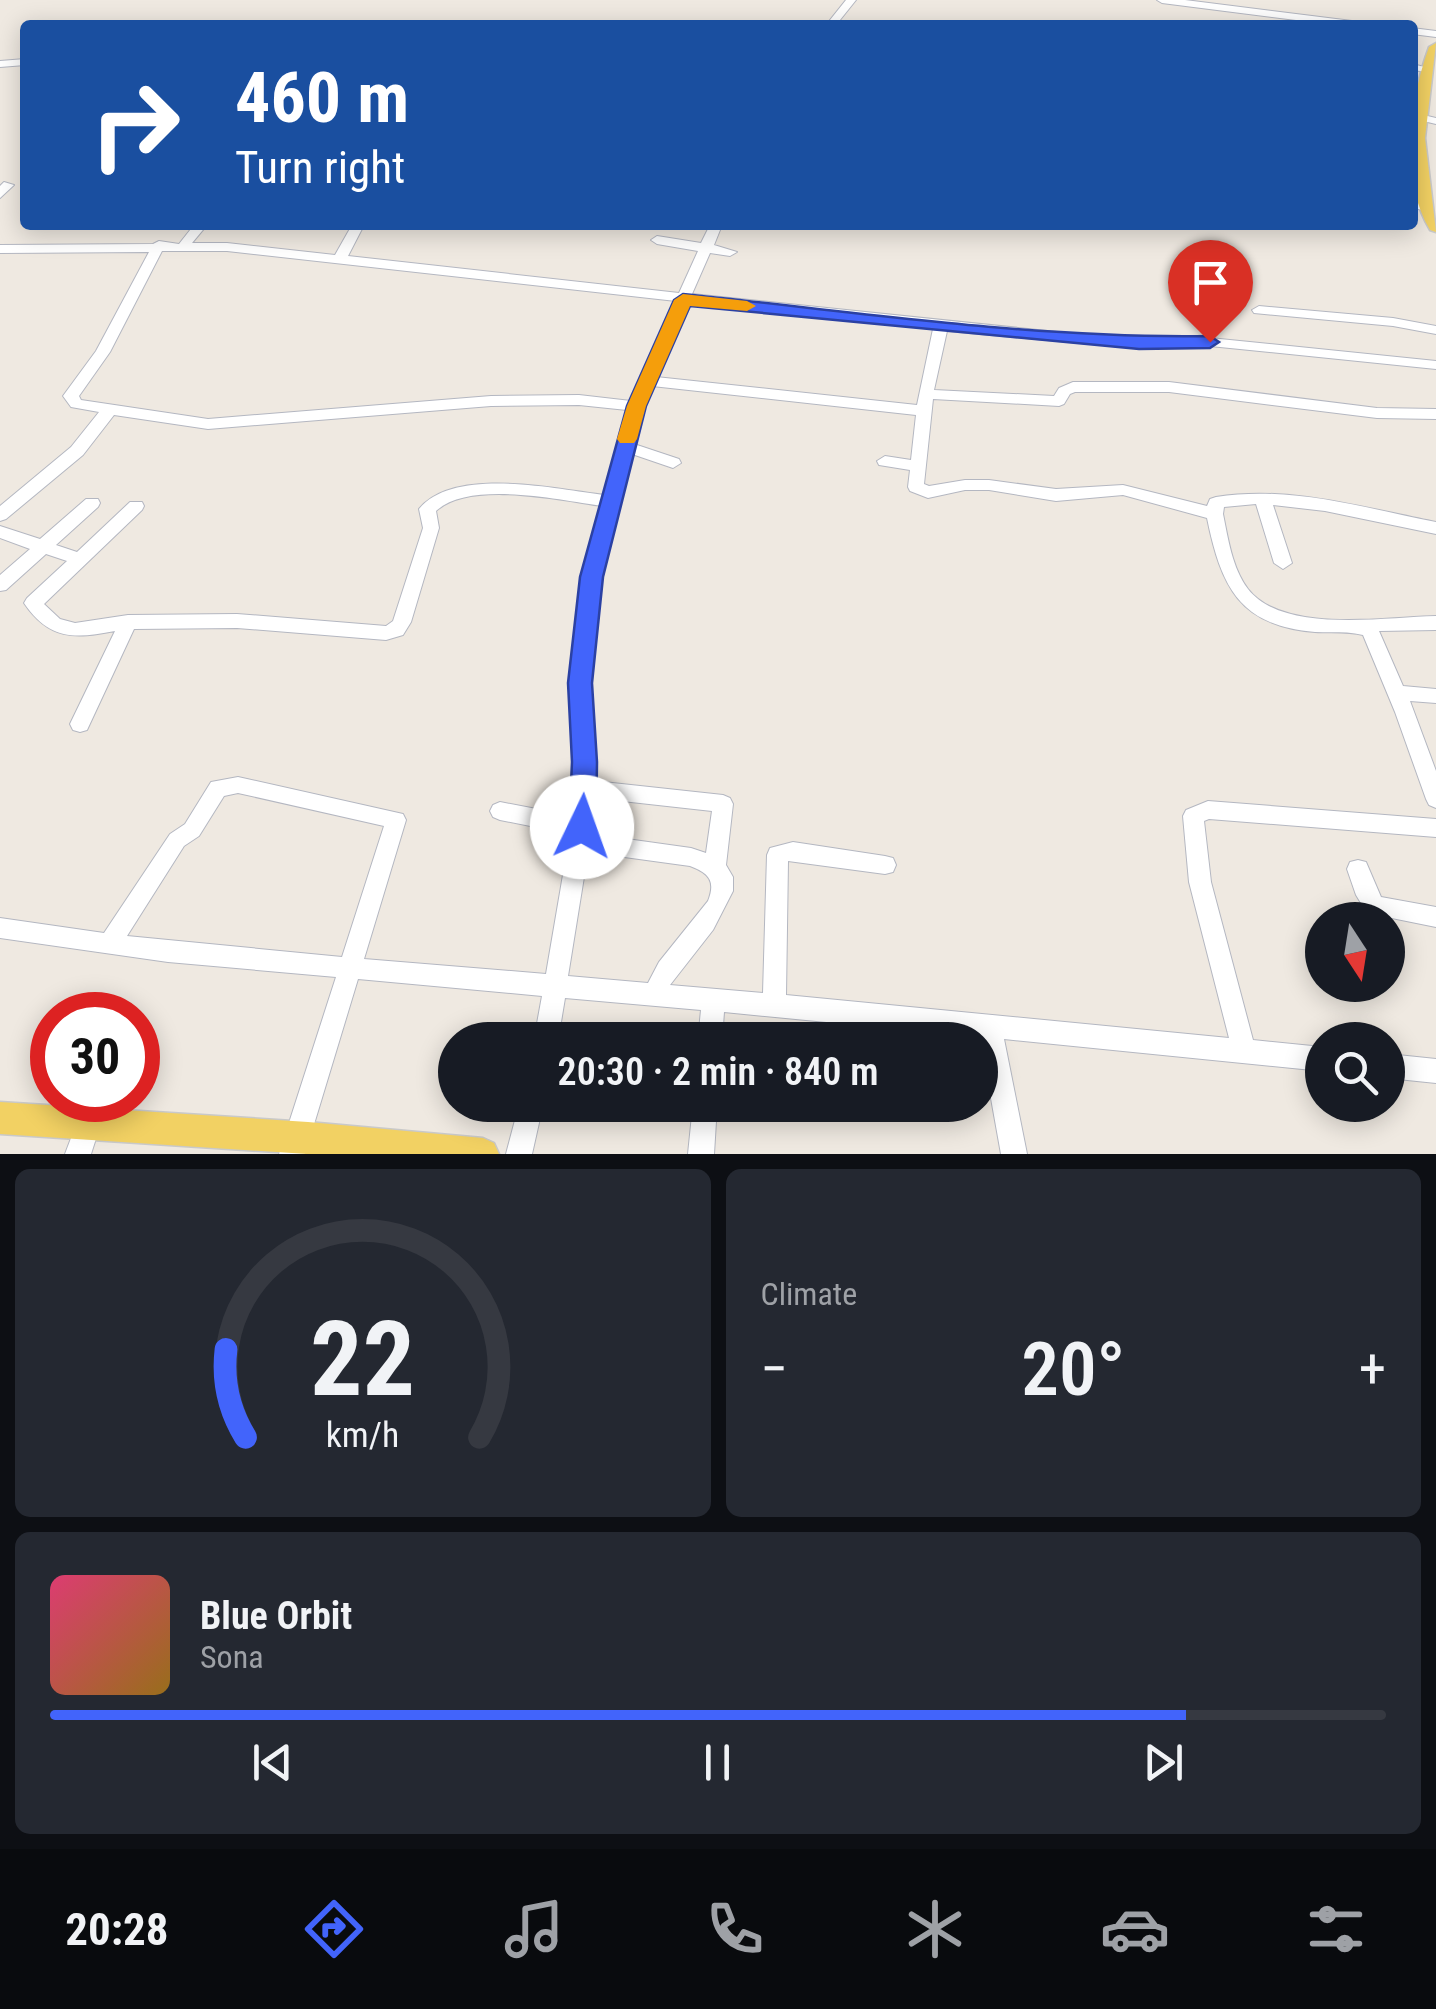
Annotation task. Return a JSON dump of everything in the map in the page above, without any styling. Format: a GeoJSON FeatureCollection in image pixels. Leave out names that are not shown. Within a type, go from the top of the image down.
{"type":"FeatureCollection","features":[{"type":"Feature","properties":{"kind":"main road"},"geometry":{"type":"LineString","coordinates":[[1436,47],[1420,68],[1418,86],[1422,152],[1418,205],[1436,227]]}},
{"type":"Feature","properties":{"kind":"main road"},"geometry":{"type":"LineString","coordinates":[[0,1118],[83,1140],[483,1154]]}},
{"type":"Feature","properties":{"kind":"street"},"geometry":{"type":"LineString","coordinates":[[835,20],[851,0]]}},
{"type":"Feature","properties":{"kind":"street"},"geometry":{"type":"LineString","coordinates":[[1160,17],[1162,0],[1292,20]]}},
{"type":"Feature","properties":{"kind":"street"},"geometry":{"type":"LineString","coordinates":[[1419,118],[1436,120]]}},
{"type":"Feature","properties":{"kind":"street"},"geometry":{"type":"LineString","coordinates":[[184,244],[197,230]]}},
{"type":"Feature","properties":{"kind":"street"},"geometry":{"type":"LineString","coordinates":[[340,258],[355,230]]}},
{"type":"Feature","properties":{"kind":"street"},"geometry":{"type":"LineString","coordinates":[[550,1022],[581,834],[585,788],[580,683],[592,577],[636,406],[714,230]]}},
{"type":"Feature","properties":{"kind":"street"},"geometry":{"type":"LineString","coordinates":[[657,240],[730,252]]}},
{"type":"Feature","properties":{"kind":"street"},"geometry":{"type":"LineString","coordinates":[[0,249],[184,244],[941,326],[1125,342],[1210,342],[1436,365]]}},
{"type":"Feature","properties":{"kind":"street"},"geometry":{"type":"LineString","coordinates":[[159,245],[103,352],[72,396],[76,404],[208,424],[491,401],[579,400],[636,406]]}},
{"type":"Feature","properties":{"kind":"street"},"geometry":{"type":"LineString","coordinates":[[1260,310],[1393,322],[1436,330]]}},
{"type":"Feature","properties":{"kind":"street"},"geometry":{"type":"LineString","coordinates":[[941,326],[925,402],[916,487],[928,492],[965,485],[1056,495],[1123,490],[1215,514]]}},
{"type":"Feature","properties":{"kind":"street"},"geometry":{"type":"LineString","coordinates":[[648,381],[794,405],[1059,401],[1064,391],[1072,387],[1148,386],[1377,413],[1436,414]]}},
{"type":"Feature","properties":{"kind":"street"},"geometry":{"type":"LineString","coordinates":[[0,515],[77,451],[110,409]]}},
{"type":"Feature","properties":{"kind":"street"},"geometry":{"type":"LineString","coordinates":[[624,446],[673,463]]}},
{"type":"Feature","properties":{"kind":"street"},"geometry":{"type":"LineString","coordinates":[[885,462],[916,466]]}},
{"type":"Feature","properties":{"kind":"street"},"geometry":{"type":"LineString","coordinates":[[136,506],[34,603],[47,622],[70,632],[128,622],[237,621],[386,633],[397,630],[402,622],[432,528],[427,509],[432,500],[457,490],[607,510]]}},
{"type":"Feature","properties":{"kind":"street"},"geometry":{"type":"LineString","coordinates":[[1436,528],[1323,506],[1228,498],[1214,504],[1226,561],[1237,588],[1255,610],[1296,623],[1368,628],[1378,624],[1436,623]]}},
{"type":"Feature","properties":{"kind":"street"},"geometry":{"type":"LineString","coordinates":[[1262,500],[1269,511],[1283,563]]}},
{"type":"Feature","properties":{"kind":"street"},"geometry":{"type":"LineString","coordinates":[[0,585],[92,503]]}},
{"type":"Feature","properties":{"kind":"street"},"geometry":{"type":"LineString","coordinates":[[0,532],[79,559]]}},
{"type":"Feature","properties":{"kind":"street"},"geometry":{"type":"LineString","coordinates":[[80,724],[128,622]]}},
{"type":"Feature","properties":{"kind":"street"},"geometry":{"type":"LineString","coordinates":[[1368,628],[1429,762],[1436,799]]}},
{"type":"Feature","properties":{"kind":"street"},"geometry":{"type":"LineString","coordinates":[[1398,693],[1436,696]]}},
{"type":"Feature","properties":{"kind":"street"},"geometry":{"type":"LineString","coordinates":[[109,944],[175,842],[193,828],[210,796],[222,786],[238,785],[324,801],[396,820],[295,1146]]}},
{"type":"Feature","properties":{"kind":"street"},"geometry":{"type":"LineString","coordinates":[[585,788],[723,804],[715,865],[723,882],[718,906],[665,972],[655,996]]}},
{"type":"Feature","properties":{"kind":"street"},"geometry":{"type":"LineString","coordinates":[[1244,1051],[1200,882],[1193,816],[1208,810],[1436,828]]}},
{"type":"Feature","properties":{"kind":"street"},"geometry":{"type":"LineString","coordinates":[[500,812],[715,865]]}},
{"type":"Feature","properties":{"kind":"street"},"geometry":{"type":"LineString","coordinates":[[774,1005],[778,855],[793,851],[885,865]]}},
{"type":"Feature","properties":{"kind":"street"},"geometry":{"type":"LineString","coordinates":[[1358,869],[1375,906],[1436,918]]}},
{"type":"Feature","properties":{"kind":"street"},"geometry":{"type":"LineString","coordinates":[[0,928],[109,944],[351,968],[949,1022]]}},
{"type":"Feature","properties":{"kind":"street"},"geometry":{"type":"LineString","coordinates":[[711,1022],[713,1000]]}},
{"type":"Feature","properties":{"kind":"street"},"geometry":{"type":"LineString","coordinates":[[998,1027],[1305,1057]]}},
{"type":"Feature","properties":{"kind":"street"},"geometry":{"type":"LineString","coordinates":[[1405,1068],[1436,1071]]}},
{"type":"Feature","properties":{"kind":"street"},"geometry":{"type":"LineString","coordinates":[[998,1069],[1014,1154]]}},
{"type":"Feature","properties":{"kind":"street"},"geometry":{"type":"LineString","coordinates":[[519,1154],[527,1122]]}},
{"type":"Feature","properties":{"kind":"street"},"geometry":{"type":"LineString","coordinates":[[701,1154],[704,1122]]}},
{"type":"Feature","properties":{"kind":"slow traffic"},"geometry":{"type":"LineString","coordinates":[[627,439],[636,406],[683,300],[747,306]]}},
{"type":"Feature","properties":{"kind":"route"},"geometry":{"type":"LineString","coordinates":[[582,827],[585,808],[580,683],[592,577],[636,406],[683,300],[1064,338],[1210,342]]}}]}
